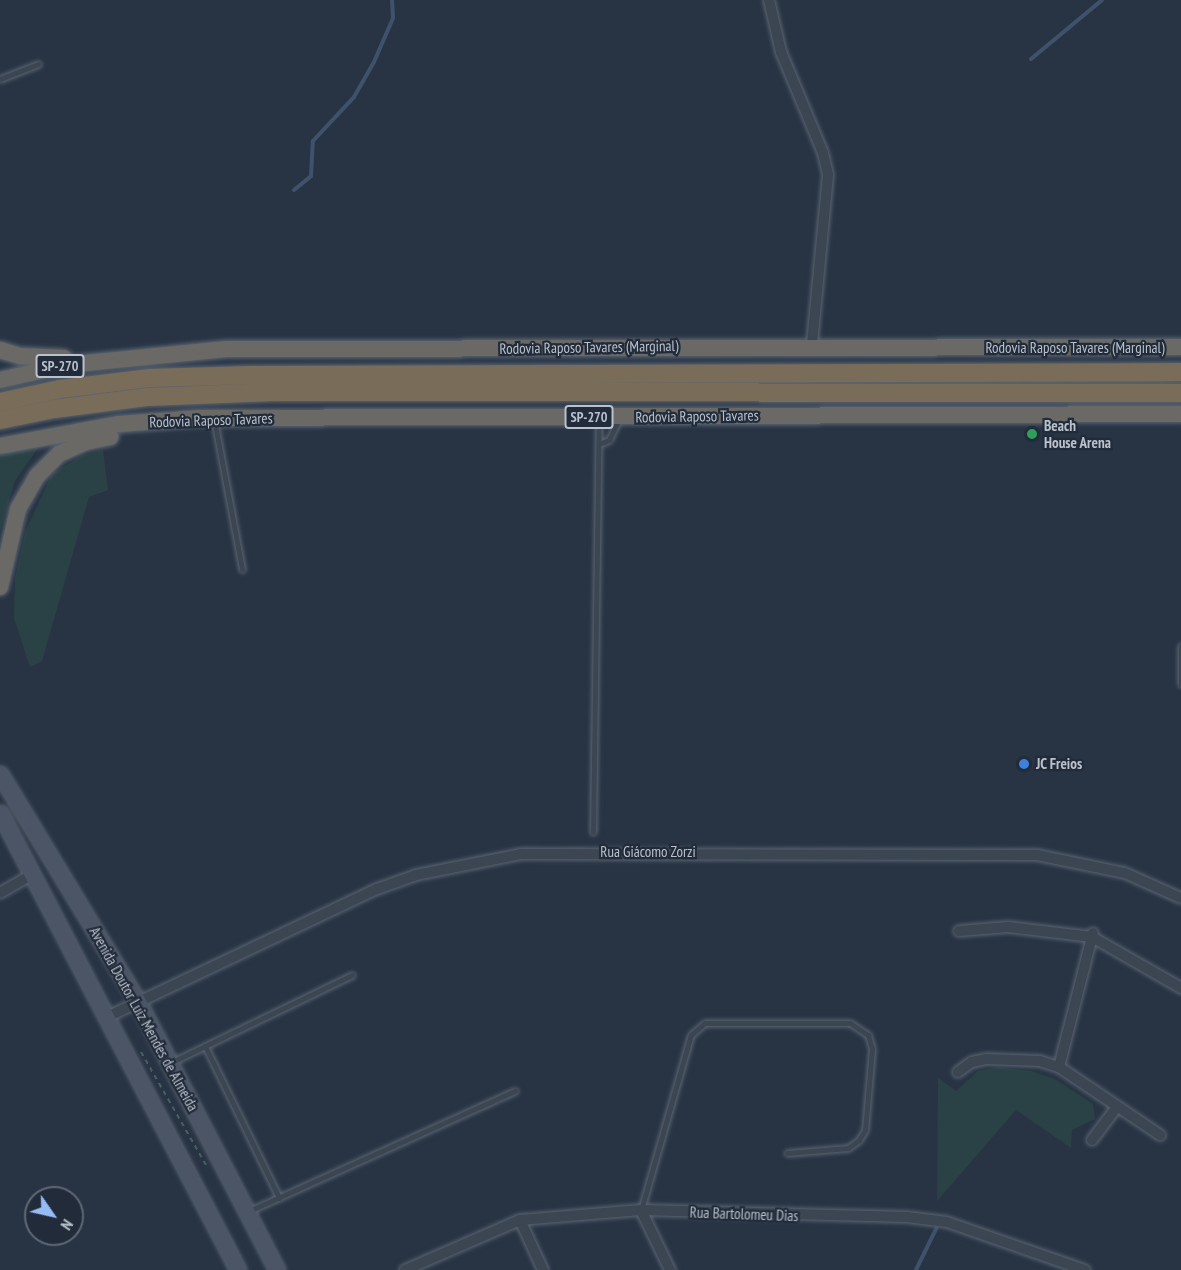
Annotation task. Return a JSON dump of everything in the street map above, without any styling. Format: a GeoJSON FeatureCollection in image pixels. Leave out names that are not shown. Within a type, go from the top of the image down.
{"type":"FeatureCollection","features":[{"type":"Feature","properties":{"kind":"highway","name":"Rodovia Raposo Tavares (Marginal)"},"geometry":{"type":"LineString","coordinates":[[0,380],[122,358],[226,349],[812,345],[1181,347]]}},
{"type":"Feature","properties":{"kind":"highway"},"geometry":{"type":"LineString","coordinates":[[0,350],[45,358],[122,358]]}},
{"type":"Feature","properties":{"kind":"highway","name":"SP-270"},"geometry":{"type":"LineString","coordinates":[[0,402],[60,389],[150,378],[251,375],[1181,372]]}},
{"type":"Feature","properties":{"kind":"highway","name":"Rodovia Raposo Tavares"},"geometry":{"type":"LineString","coordinates":[[0,420],[54,409],[148,397],[272,392],[1181,393]]}},
{"type":"Feature","properties":{"kind":"highway","name":"Rodovia Raposo Tavares"},"geometry":{"type":"LineString","coordinates":[[0,446],[119,424],[207,418],[1181,414]]}},
{"type":"Feature","properties":{"kind":"highway"},"geometry":{"type":"LineString","coordinates":[[0,587],[18,509],[48,463],[86,442],[207,418]]}},
{"type":"Feature","properties":{"kind":"main road","name":"Avenida Doutor Luiz Mendes de Almeida"},"geometry":{"type":"LineString","coordinates":[[0,774],[137,1000],[249,1211],[277,1270]]}},
{"type":"Feature","properties":{"kind":"main road","name":"Avenida Doutor Luiz Mendes de Almeida"},"geometry":{"type":"LineString","coordinates":[[0,813],[238,1270]]}},
{"type":"Feature","properties":{"kind":"main road"},"geometry":{"type":"LineString","coordinates":[[33,874],[45,870],[59,873]]}},
{"type":"Feature","properties":{"kind":"street"},"geometry":{"type":"LineString","coordinates":[[769,0],[781,52],[824,153],[828,175],[812,345]]}},
{"type":"Feature","properties":{"kind":"street","name":"Rua Giácomo Zorzi"},"geometry":{"type":"LineString","coordinates":[[107,1017],[137,1000],[377,889],[416,875],[521,854],[1037,855],[1125,873],[1181,898]]}},
{"type":"Feature","properties":{"kind":"street"},"geometry":{"type":"LineString","coordinates":[[0,893],[33,874]]}},
{"type":"Feature","properties":{"kind":"street"},"geometry":{"type":"LineString","coordinates":[[959,931],[1008,927],[1092,935],[1181,988]]}},
{"type":"Feature","properties":{"kind":"street"},"geometry":{"type":"LineString","coordinates":[[1059,1067],[1092,935]]}},
{"type":"Feature","properties":{"kind":"street"},"geometry":{"type":"LineString","coordinates":[[958,1072],[972,1062],[987,1059],[1040,1061],[1059,1067],[1160,1135]]}},
{"type":"Feature","properties":{"kind":"street"},"geometry":{"type":"LineString","coordinates":[[1092,1140],[1117,1107]]}},
{"type":"Feature","properties":{"kind":"street"},"geometry":{"type":"LineString","coordinates":[[641,1210],[670,1270]]}},
{"type":"Feature","properties":{"kind":"street","name":"Rua Bartolomeu Dias"},"geometry":{"type":"LineString","coordinates":[[411,1269],[519,1220],[641,1210],[937,1221],[1085,1270]]}},
{"type":"Feature","properties":{"kind":"street"},"geometry":{"type":"LineString","coordinates":[[519,1220],[543,1270]]}},
{"type":"Feature","properties":{"kind":"lane"},"geometry":{"type":"LineString","coordinates":[[0,79],[38,64]]}},
{"type":"Feature","properties":{"kind":"lane"},"geometry":{"type":"LineString","coordinates":[[593,832],[599,417]]}},
{"type":"Feature","properties":{"kind":"lane"},"geometry":{"type":"LineString","coordinates":[[599,444],[609,440],[620,417]]}},
{"type":"Feature","properties":{"kind":"lane"},"geometry":{"type":"LineString","coordinates":[[207,418],[242,569]]}},
{"type":"Feature","properties":{"kind":"lane"},"geometry":{"type":"LineString","coordinates":[[1181,646],[1181,684]]}},
{"type":"Feature","properties":{"kind":"lane"},"geometry":{"type":"LineString","coordinates":[[171,1063],[352,975]]}},
{"type":"Feature","properties":{"kind":"lane"},"geometry":{"type":"LineString","coordinates":[[641,1210],[692,1035],[705,1023],[850,1023],[868,1035],[872,1049],[865,1130],[859,1140],[848,1148],[788,1153]]}},
{"type":"Feature","properties":{"kind":"lane"},"geometry":{"type":"LineString","coordinates":[[205,1046],[279,1198]]}},
{"type":"Feature","properties":{"kind":"lane"},"geometry":{"type":"LineString","coordinates":[[249,1211],[515,1091]]}},
{"type":"Feature","properties":{"kind":"path"},"geometry":{"type":"LineString","coordinates":[[135,1042],[213,1177]]}},
{"type":"Feature","properties":{"kind":"green space"},"geometry":{"type":"Polygon","coordinates":[[[40,445],[15,481],[0,531],[0,454],[40,445]]]}},
{"type":"Feature","properties":{"kind":"green space"},"geometry":{"type":"Polygon","coordinates":[[[103,450],[108,490],[89,497],[42,661],[30,667],[14,618],[15,578],[25,532],[52,474],[81,456],[103,450]]]}},
{"type":"Feature","properties":{"kind":"green space"},"geometry":{"type":"Polygon","coordinates":[[[998,1067],[1031,1071],[1055,1079],[1093,1104],[1095,1119],[1072,1130],[1071,1148],[1016,1110],[937,1201],[938,1078],[956,1091],[978,1071],[998,1067]]]}},
{"type":"Feature","properties":{"kind":"waterway"},"geometry":{"type":"LineString","coordinates":[[294,190],[311,176],[313,141],[354,97],[374,62],[393,18],[392,0]]}},
{"type":"Feature","properties":{"kind":"waterway"},"geometry":{"type":"LineString","coordinates":[[1031,59],[1102,0]]}},
{"type":"Feature","properties":{"kind":"waterway"},"geometry":{"type":"LineString","coordinates":[[916,1270],[936,1229]]}},
{"type":"Feature","properties":{"kind":"place","name":"Beach House Arena"},"geometry":{"type":"Point","coordinates":[1032,434]}},
{"type":"Feature","properties":{"kind":"place","name":"JC Freios"},"geometry":{"type":"Point","coordinates":[1024,764]}}]}
